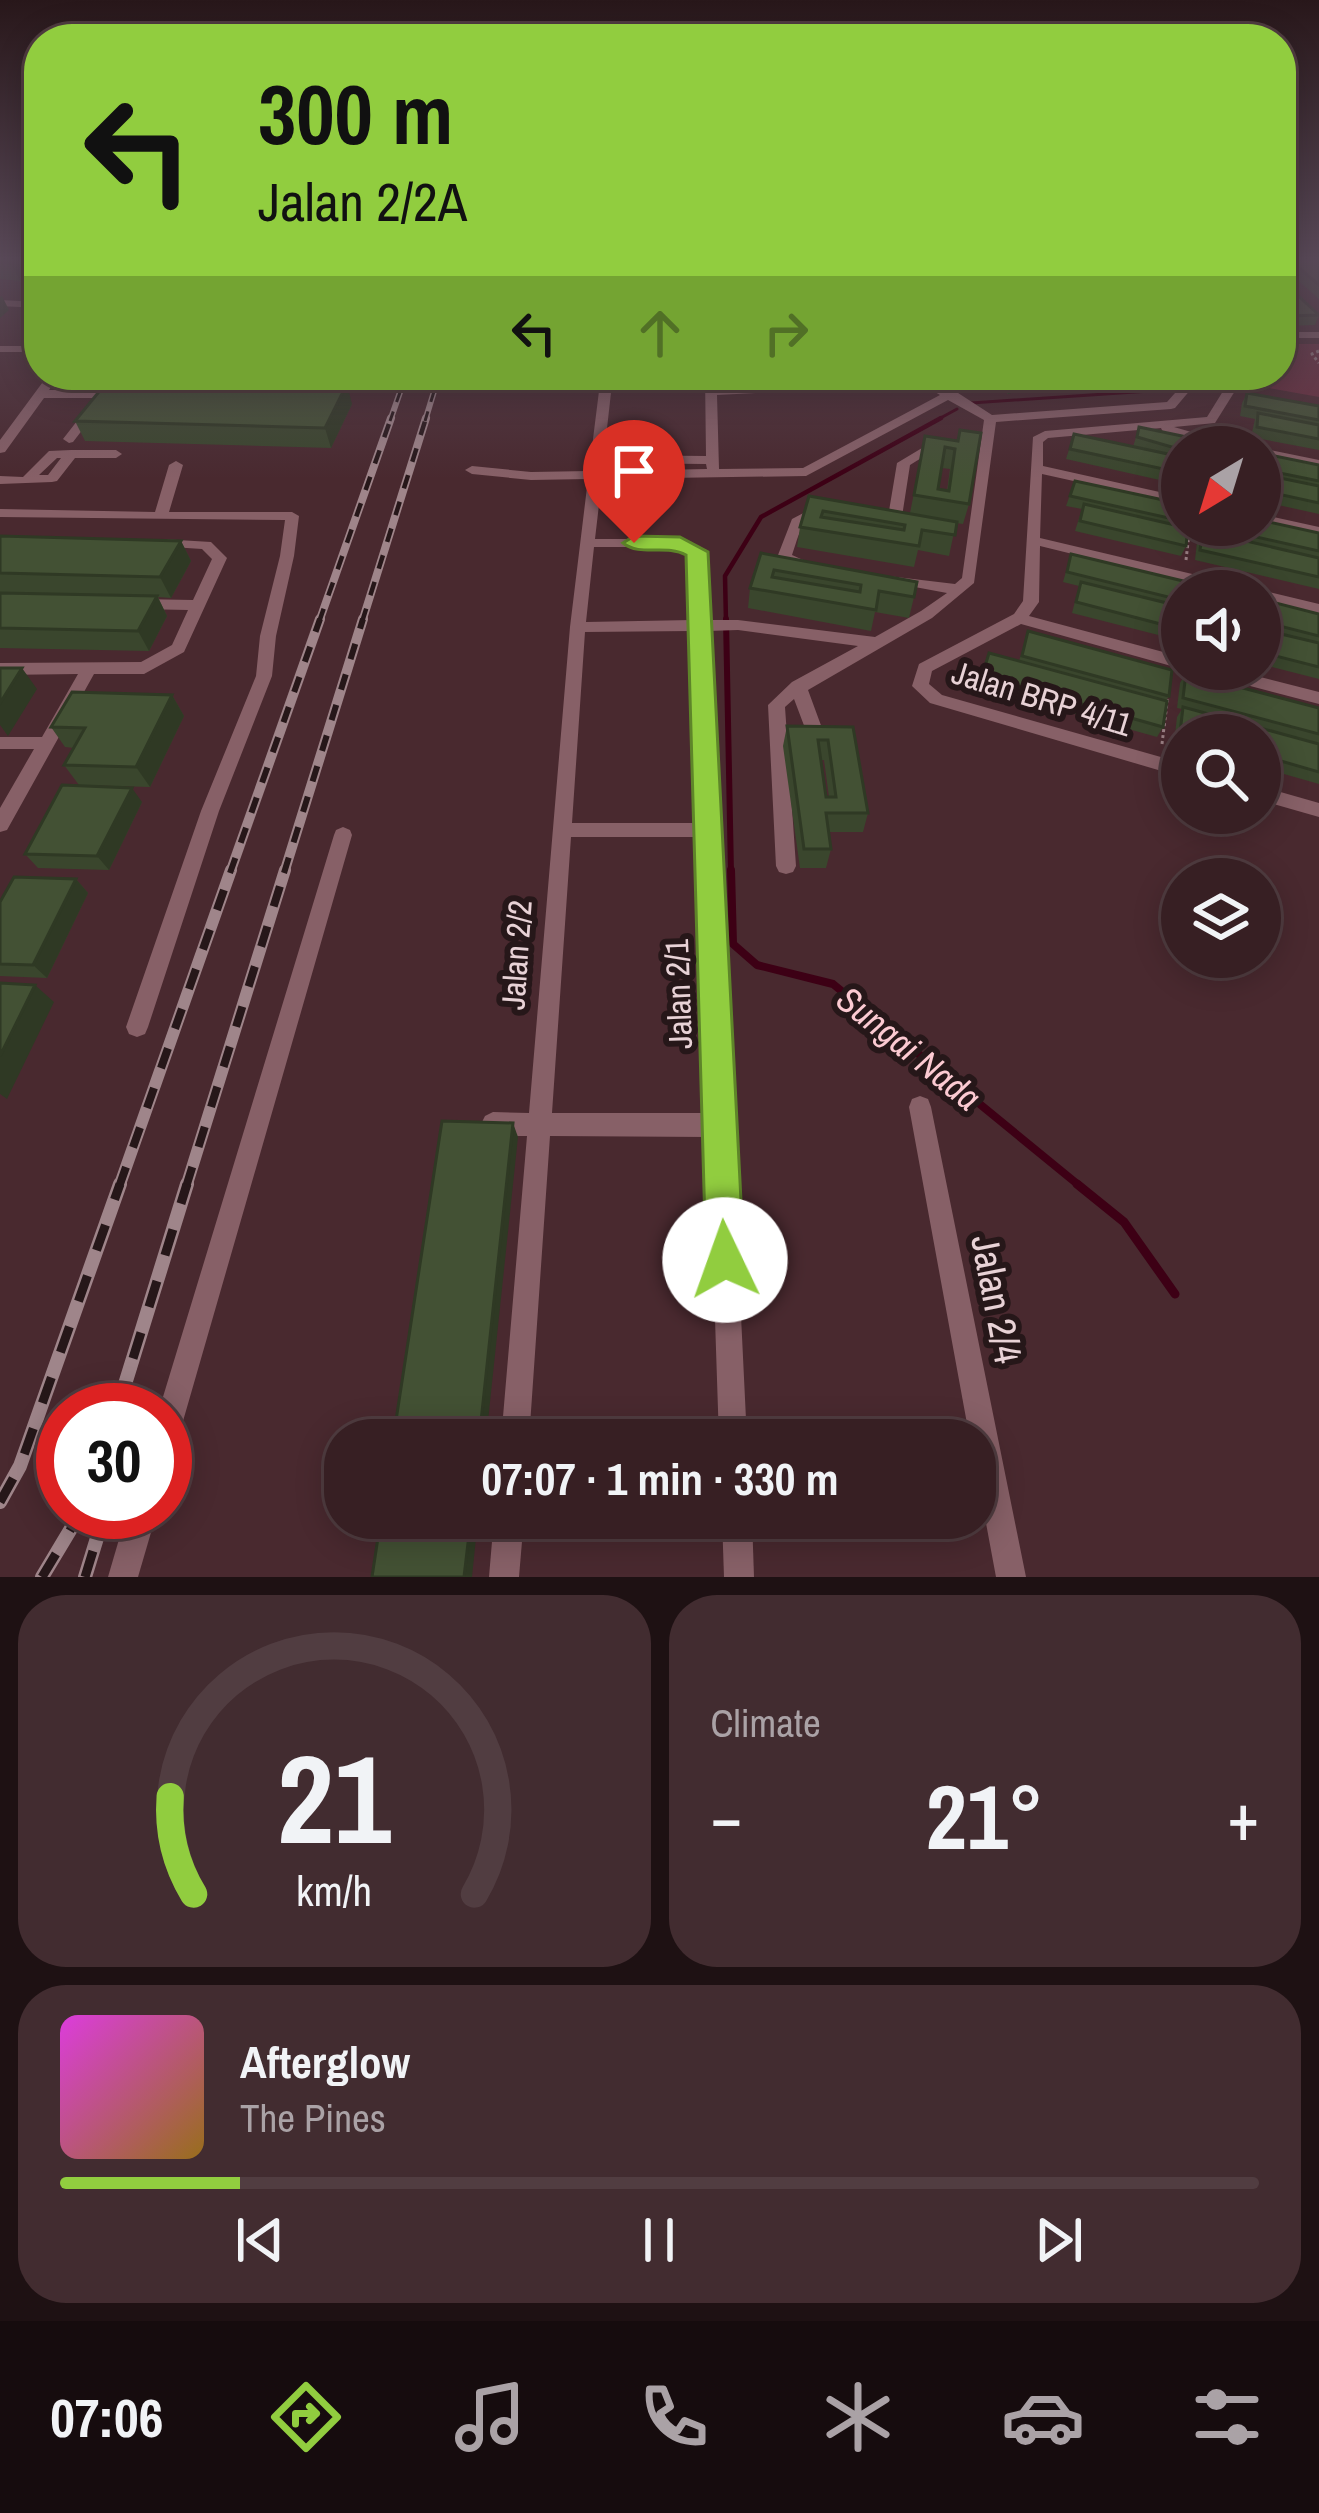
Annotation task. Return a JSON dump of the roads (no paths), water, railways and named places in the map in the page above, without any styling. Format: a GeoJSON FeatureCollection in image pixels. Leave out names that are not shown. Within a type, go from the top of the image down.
{"type":"FeatureCollection","features":[{"type":"Feature","properties":{"kind":"street"},"geometry":{"type":"LineString","coordinates":[[0,449],[43,390]]}},
{"type":"Feature","properties":{"kind":"street","name":"Jalan 2/2"},"geometry":{"type":"LineString","coordinates":[[517,1419],[578,627],[606,390]]}},
{"type":"Feature","properties":{"kind":"street"},"geometry":{"type":"LineString","coordinates":[[713,467],[712,392],[752,390]]}},
{"type":"Feature","properties":{"kind":"street"},"geometry":{"type":"LineString","coordinates":[[944,390],[990,419],[1171,405],[1184,390]]}},
{"type":"Feature","properties":{"kind":"street"},"geometry":{"type":"LineString","coordinates":[[1170,426],[1211,420],[1231,390],[1253,394]]}},
{"type":"Feature","properties":{"kind":"street"},"geometry":{"type":"LineString","coordinates":[[0,480],[26,481],[47,457],[70,446],[104,394],[40,394]]}},
{"type":"Feature","properties":{"kind":"street"},"geometry":{"type":"LineString","coordinates":[[472,470],[517,476],[598,467],[806,472],[952,394]]}},
{"type":"Feature","properties":{"kind":"street"},"geometry":{"type":"LineString","coordinates":[[786,866],[776,706],[798,686],[876,643],[969,580],[978,535],[979,446],[990,419]]}},
{"type":"Feature","properties":{"kind":"street"},"geometry":{"type":"LineString","coordinates":[[1161,427],[1045,435],[1037,440],[1031,602],[1019,618],[1161,657]]}},
{"type":"Feature","properties":{"kind":"street"},"geometry":{"type":"LineString","coordinates":[[894,523],[904,463],[938,442],[955,443]]}},
{"type":"Feature","properties":{"kind":"street"},"geometry":{"type":"LineString","coordinates":[[70,446],[116,454]]}},
{"type":"Feature","properties":{"kind":"street"},"geometry":{"type":"LineString","coordinates":[[1281,456],[1319,464]]}},
{"type":"Feature","properties":{"kind":"street"},"geometry":{"type":"LineString","coordinates":[[161,515],[176,465]]}},
{"type":"Feature","properties":{"kind":"street"},"geometry":{"type":"LineString","coordinates":[[1038,469],[1161,496]]}},
{"type":"Feature","properties":{"kind":"street"},"geometry":{"type":"LineString","coordinates":[[0,513],[292,516],[291,540],[264,654],[264,676],[210,811],[137,1027]]}},
{"type":"Feature","properties":{"kind":"street"},"geometry":{"type":"LineString","coordinates":[[832,569],[790,562],[785,555],[803,516],[833,514]]}},
{"type":"Feature","properties":{"kind":"street"},"geometry":{"type":"LineString","coordinates":[[874,520],[915,526]]}},
{"type":"Feature","properties":{"kind":"street"},"geometry":{"type":"LineString","coordinates":[[1281,523],[1319,531]]}},
{"type":"Feature","properties":{"kind":"street"},"geometry":{"type":"LineString","coordinates":[[957,532],[978,535]]}},
{"type":"Feature","properties":{"kind":"street"},"geometry":{"type":"LineString","coordinates":[[1036,541],[1161,571]]}},
{"type":"Feature","properties":{"kind":"street"},"geometry":{"type":"LineString","coordinates":[[0,669],[144,668],[163,661],[178,648],[218,564],[218,552],[206,545],[153,543]]}},
{"type":"Feature","properties":{"kind":"street","name":"Jalan 2/1"},"geometry":{"type":"LineString","coordinates":[[587,543],[692,546],[697,552],[709,625],[707,830],[732,1419]]}},
{"type":"Feature","properties":{"kind":"street"},"geometry":{"type":"LineString","coordinates":[[875,576],[960,590]]}},
{"type":"Feature","properties":{"kind":"street"},"geometry":{"type":"LineString","coordinates":[[1281,600],[1319,609]]}},
{"type":"Feature","properties":{"kind":"street"},"geometry":{"type":"LineString","coordinates":[[110,604],[199,605]]}},
{"type":"Feature","properties":{"kind":"street","name":"Jalan BRP 4/11"},"geometry":{"type":"LineString","coordinates":[[1019,618],[925,668],[920,686],[936,699],[1161,764]]}},
{"type":"Feature","properties":{"kind":"street"},"geometry":{"type":"LineString","coordinates":[[578,627],[738,625],[876,643]]}},
{"type":"Feature","properties":{"kind":"street"},"geometry":{"type":"LineString","coordinates":[[0,825],[89,669]]}},
{"type":"Feature","properties":{"kind":"street"},"geometry":{"type":"LineString","coordinates":[[798,686],[818,739]]}},
{"type":"Feature","properties":{"kind":"street"},"geometry":{"type":"LineString","coordinates":[[1281,688],[1319,698]]}},
{"type":"Feature","properties":{"kind":"street"},"geometry":{"type":"LineString","coordinates":[[0,742],[46,743]]}},
{"type":"Feature","properties":{"kind":"street"},"geometry":{"type":"LineString","coordinates":[[1281,799],[1319,810]]}},
{"type":"Feature","properties":{"kind":"street"},"geometry":{"type":"LineString","coordinates":[[562,830],[707,830]]}},
{"type":"Feature","properties":{"kind":"street"},"geometry":{"type":"LineString","coordinates":[[180,1383],[343,835]]}},
{"type":"Feature","properties":{"kind":"street","name":"Jalan 2/4"},"geometry":{"type":"LineString","coordinates":[[920,1107],[1011,1577]]}},
{"type":"Feature","properties":{"kind":"street"},"geometry":{"type":"LineString","coordinates":[[470,1124],[718,1125]]}},
{"type":"Feature","properties":{"kind":"street"},"geometry":{"type":"LineString","coordinates":[[123,1577],[134,1539]]}},
{"type":"Feature","properties":{"kind":"street"},"geometry":{"type":"LineString","coordinates":[[504,1577],[507,1539]]}},
{"type":"Feature","properties":{"kind":"street"},"geometry":{"type":"LineString","coordinates":[[738,1539],[740,1577]]}},
{"type":"Feature","properties":{"kind":"waterway","name":"Sungai Nada"},"geometry":{"type":"LineString","coordinates":[[971,403],[1151,390]]}},
{"type":"Feature","properties":{"kind":"waterway","name":"Sungai Nada"},"geometry":{"type":"LineString","coordinates":[[935,421],[957,409]]}},
{"type":"Feature","properties":{"kind":"waterway","name":"Sungai Nada"},"geometry":{"type":"LineString","coordinates":[[726,622],[725,576],[761,517],[941,418]]}},
{"type":"Feature","properties":{"kind":"waterway","name":"Sungai Nada"},"geometry":{"type":"LineString","coordinates":[[726,619],[731,873]]}},
{"type":"Feature","properties":{"kind":"waterway","name":"Sungai Nada"},"geometry":{"type":"LineString","coordinates":[[731,870],[733,944],[757,965],[833,984],[1081,1187]]}},
{"type":"Feature","properties":{"kind":"waterway","name":"Sungai Nada"},"geometry":{"type":"LineString","coordinates":[[1077,1184],[1124,1222],[1175,1294]]}},
{"type":"Feature","properties":{"kind":"railway"},"geometry":{"type":"LineString","coordinates":[[390,421],[401,390]]}},
{"type":"Feature","properties":{"kind":"railway"},"geometry":{"type":"LineString","coordinates":[[425,421],[434,390]]}},
{"type":"Feature","properties":{"kind":"railway"},"geometry":{"type":"LineString","coordinates":[[319,622],[391,418]]}},
{"type":"Feature","properties":{"kind":"railway"},"geometry":{"type":"LineString","coordinates":[[362,622],[426,418]]}},
{"type":"Feature","properties":{"kind":"railway"},"geometry":{"type":"LineString","coordinates":[[230,873],[320,619]]}},
{"type":"Feature","properties":{"kind":"railway"},"geometry":{"type":"LineString","coordinates":[[284,873],[363,619]]}},
{"type":"Feature","properties":{"kind":"railway"},"geometry":{"type":"LineString","coordinates":[[119,1187],[231,870]]}},
{"type":"Feature","properties":{"kind":"railway"},"geometry":{"type":"LineString","coordinates":[[186,1187],[285,870]]}},
{"type":"Feature","properties":{"kind":"railway"},"geometry":{"type":"LineString","coordinates":[[0,1502],[20,1466],[120,1184]]}},
{"type":"Feature","properties":{"kind":"railway"},"geometry":{"type":"LineString","coordinates":[[125,1383],[187,1184]]}},
{"type":"Feature","properties":{"kind":"railway"},"geometry":{"type":"LineString","coordinates":[[42,1577],[65,1539]]}},
{"type":"Feature","properties":{"kind":"railway"},"geometry":{"type":"LineString","coordinates":[[85,1577],[97,1539]]}}]}
